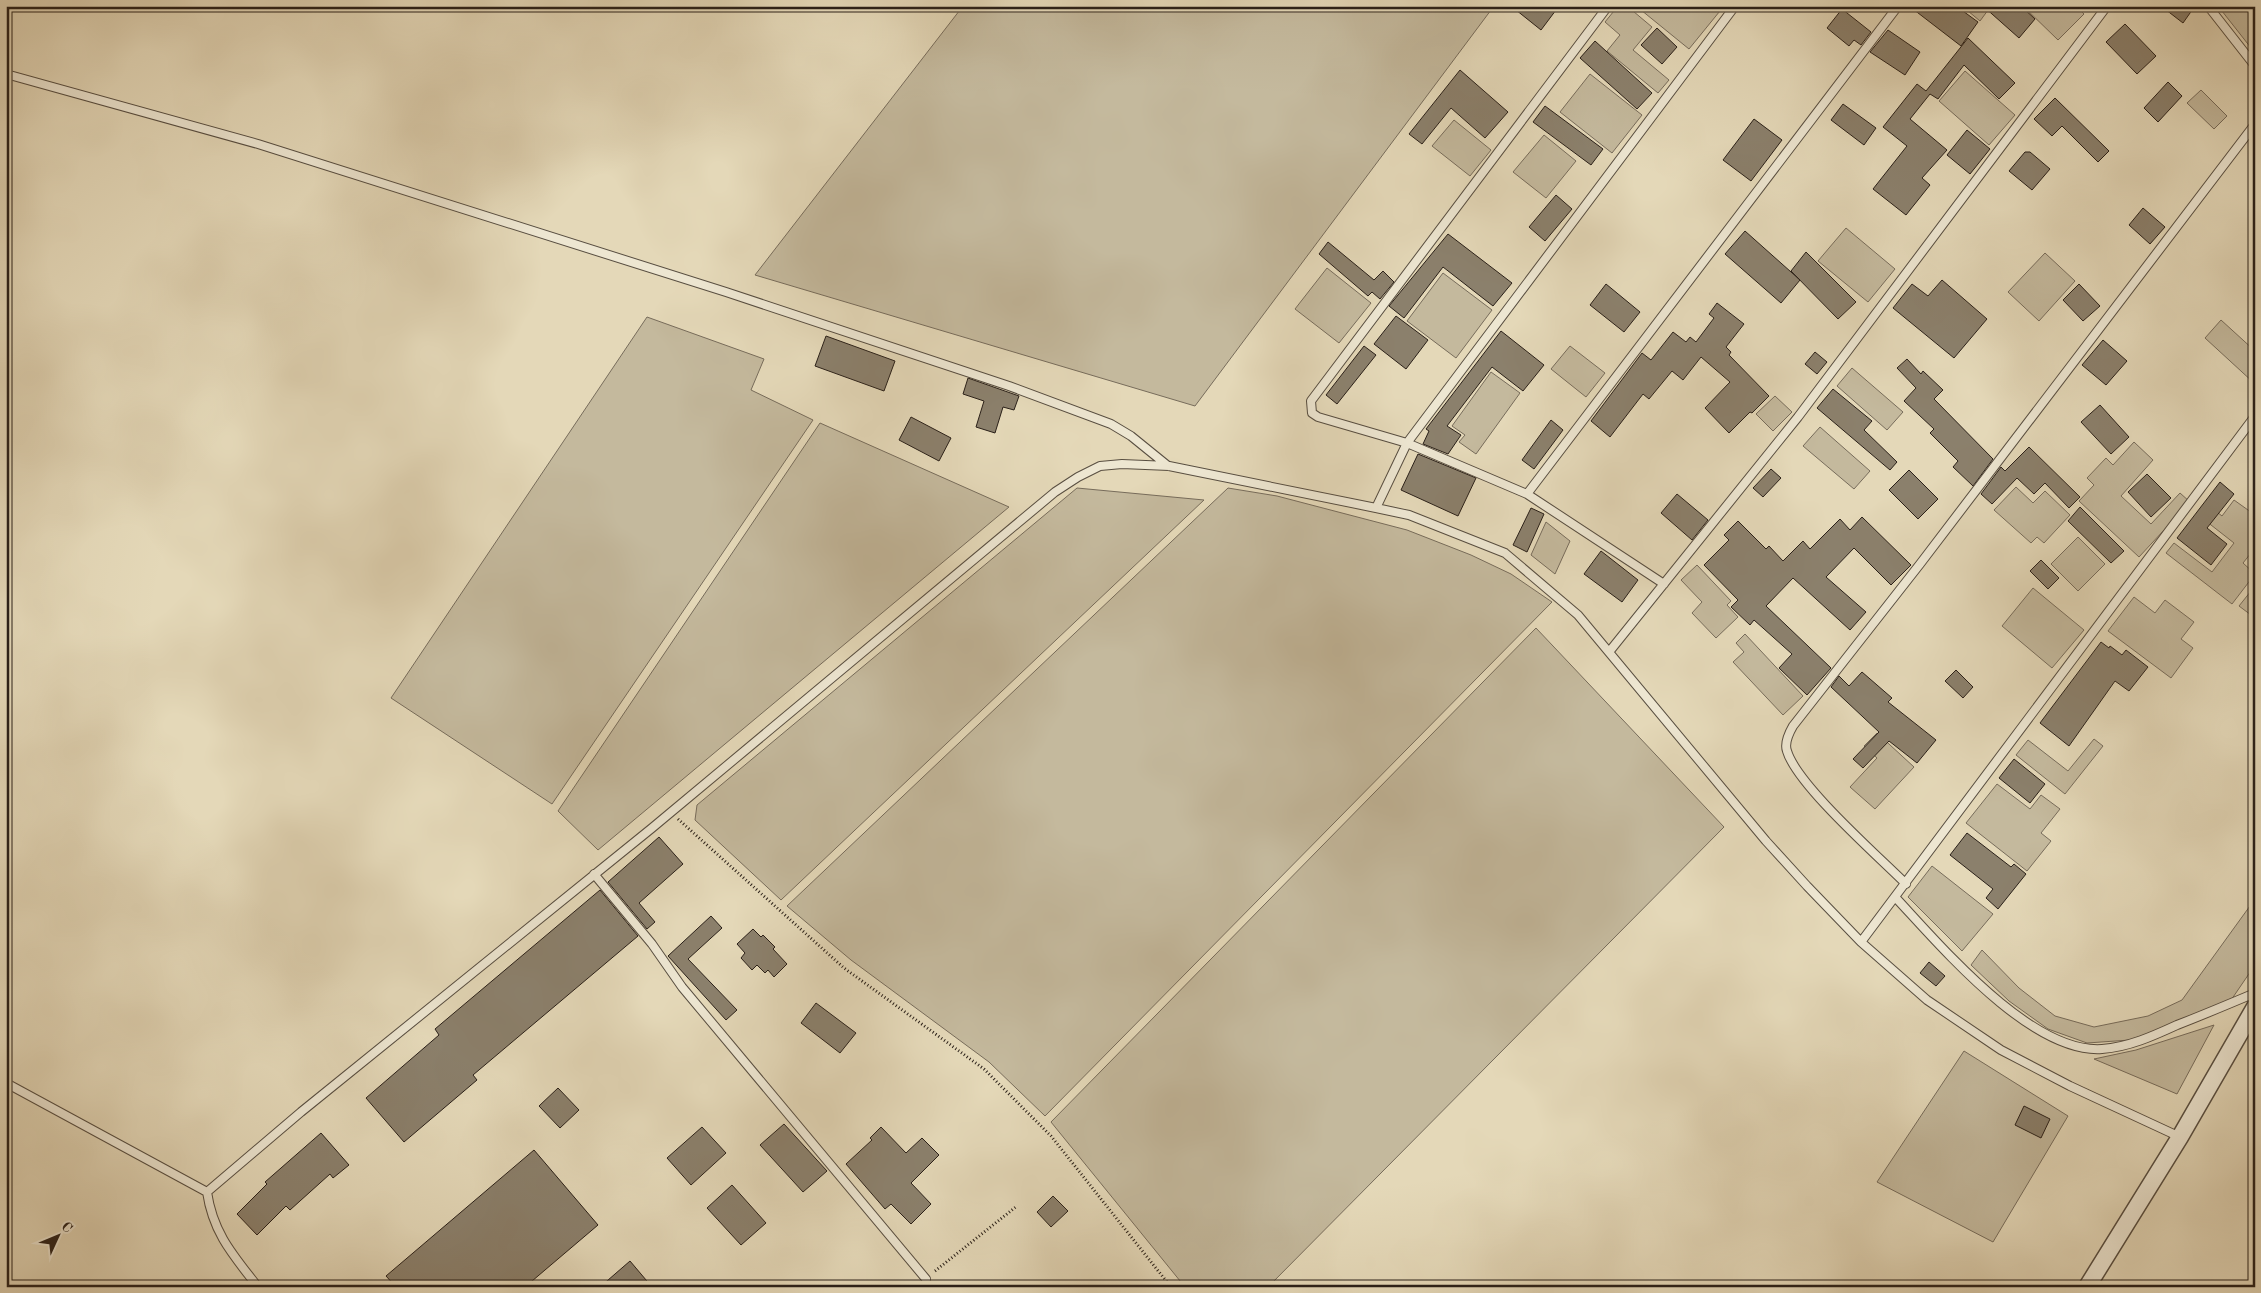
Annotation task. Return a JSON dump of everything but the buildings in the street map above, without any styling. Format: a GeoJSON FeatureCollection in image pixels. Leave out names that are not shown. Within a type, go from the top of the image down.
{"type":"FeatureCollection","features":[{"type":"Feature","properties":{"kind":"street"},"geometry":{"type":"LineString","coordinates":[[2086,1287],[2180,1137],[2255,1007]]}},
{"type":"Feature","properties":{"kind":"lane"},"geometry":{"type":"LineString","coordinates":[[1608,6],[1311,401],[1312,413],[1318,417],[1408,443],[1527,494],[1664,584]]}},
{"type":"Feature","properties":{"kind":"lane"},"geometry":{"type":"LineString","coordinates":[[1376,508],[1408,443],[1735,6]]}},
{"type":"Feature","properties":{"kind":"lane"},"geometry":{"type":"LineString","coordinates":[[1527,494],[1898,6]]}},
{"type":"Feature","properties":{"kind":"lane"},"geometry":{"type":"LineString","coordinates":[[1610,652],[1798,417],[2107,6]]}},
{"type":"Feature","properties":{"kind":"lane"},"geometry":{"type":"LineString","coordinates":[[2208,6],[2255,66]]}},
{"type":"Feature","properties":{"kind":"lane"},"geometry":{"type":"LineString","coordinates":[[6,74],[267,147],[726,292],[1009,386],[1111,424],[1131,436],[1169,466]]}},
{"type":"Feature","properties":{"kind":"lane"},"geometry":{"type":"LineString","coordinates":[[1906,884],[1819,797],[1791,763],[1786,749],[1790,732],[2255,124]]}},
{"type":"Feature","properties":{"kind":"lane"},"geometry":{"type":"LineString","coordinates":[[1861,942],[2255,416]]}},
{"type":"Feature","properties":{"kind":"lane"},"geometry":{"type":"LineString","coordinates":[[207,1192],[670,812],[1055,492],[1100,466],[1122,464],[1169,466],[1409,515],[1505,554],[1578,615],[1766,841],[1861,942],[1927,1000],[2001,1050],[2070,1086],[2180,1137]]}},
{"type":"Feature","properties":{"kind":"lane"},"geometry":{"type":"LineString","coordinates":[[594,874],[652,944],[682,987],[926,1279]]}},
{"type":"Feature","properties":{"kind":"lane"},"geometry":{"type":"LineString","coordinates":[[1895,897],[1977,984],[2011,1011],[2034,1026],[2075,1045],[2102,1049],[2133,1044],[2255,993]]}},
{"type":"Feature","properties":{"kind":"lane"},"geometry":{"type":"LineString","coordinates":[[6,1083],[207,1192]]}},
{"type":"Feature","properties":{"kind":"lane"},"geometry":{"type":"LineString","coordinates":[[207,1192],[209,1207],[222,1240],[258,1287]]}},
{"type":"Feature","properties":{"kind":"path"},"geometry":{"type":"LineString","coordinates":[[670,812],[844,968],[984,1069],[1051,1136],[1171,1287]]}},
{"type":"Feature","properties":{"kind":"path"},"geometry":{"type":"LineString","coordinates":[[926,1279],[1017,1206]]}},
{"type":"Feature","properties":{"kind":"shaded area"},"geometry":{"type":"Polygon","coordinates":[[[963,6],[1494,6],[1195,406],[755,275],[963,6]]]}},
{"type":"Feature","properties":{"kind":"shaded area"},"geometry":{"type":"Polygon","coordinates":[[[1618,6],[1627,6],[1652,27],[1633,50],[1669,80],[1658,93],[1607,51],[1620,35],[1605,22],[1618,6]]]}},
{"type":"Feature","properties":{"kind":"shaded area"},"geometry":{"type":"Polygon","coordinates":[[[1644,6],[1724,6],[1689,49],[1641,10],[1644,6]]]}},
{"type":"Feature","properties":{"kind":"shaded area"},"geometry":{"type":"Polygon","coordinates":[[[1962,6],[1991,6],[1980,21],[1962,6]]]}},
{"type":"Feature","properties":{"kind":"shaded area"},"geometry":{"type":"Polygon","coordinates":[[[2023,6],[2076,6],[2084,14],[2058,40],[2023,6]]]}},
{"type":"Feature","properties":{"kind":"shaded area"},"geometry":{"type":"Polygon","coordinates":[[[2218,6],[2255,6],[2255,53],[2218,6]]]}},
{"type":"Feature","properties":{"kind":"shaded area"},"geometry":{"type":"Polygon","coordinates":[[[1965,71],[2015,115],[1989,145],[1939,101],[1965,71]]]}},
{"type":"Feature","properties":{"kind":"shaded area"},"geometry":{"type":"Polygon","coordinates":[[[1590,74],[1642,115],[1612,153],[1560,112],[1590,74]]]}},
{"type":"Feature","properties":{"kind":"shaded area"},"geometry":{"type":"Polygon","coordinates":[[[2201,90],[2227,116],[2214,129],[2187,103],[2201,90]]]}},
{"type":"Feature","properties":{"kind":"shaded area"},"geometry":{"type":"Polygon","coordinates":[[[1454,120],[1491,150],[1470,176],[1432,146],[1454,120]]]}},
{"type":"Feature","properties":{"kind":"shaded area"},"geometry":{"type":"Polygon","coordinates":[[[1544,135],[1576,161],[1546,198],[1513,172],[1544,135]]]}},
{"type":"Feature","properties":{"kind":"shaded area"},"geometry":{"type":"Polygon","coordinates":[[[1846,228],[1895,269],[1868,302],[1818,261],[1846,228]]]}},
{"type":"Feature","properties":{"kind":"shaded area"},"geometry":{"type":"Polygon","coordinates":[[[2045,253],[2075,281],[2039,321],[2008,292],[2045,253]]]}},
{"type":"Feature","properties":{"kind":"shaded area"},"geometry":{"type":"Polygon","coordinates":[[[1327,268],[1371,303],[1339,343],[1295,309],[1327,268]]]}},
{"type":"Feature","properties":{"kind":"shaded area"},"geometry":{"type":"Polygon","coordinates":[[[1443,273],[1492,310],[1456,358],[1407,321],[1443,273]]]}},
{"type":"Feature","properties":{"kind":"shaded area"},"geometry":{"type":"Polygon","coordinates":[[[647,317],[764,359],[751,390],[813,420],[552,804],[391,698],[647,317]]]}},
{"type":"Feature","properties":{"kind":"shaded area"},"geometry":{"type":"Polygon","coordinates":[[[2221,320],[2255,351],[2254,383],[2205,338],[2221,320]]]}},
{"type":"Feature","properties":{"kind":"shaded area"},"geometry":{"type":"Polygon","coordinates":[[[1570,346],[1605,373],[1586,397],[1551,369],[1570,346]]]}},
{"type":"Feature","properties":{"kind":"shaded area"},"geometry":{"type":"Polygon","coordinates":[[[1852,368],[1903,412],[1887,430],[1837,386],[1852,368]]]}},
{"type":"Feature","properties":{"kind":"shaded area"},"geometry":{"type":"Polygon","coordinates":[[[1491,372],[1520,393],[1476,454],[1459,442],[1465,435],[1452,426],[1491,372]]]}},
{"type":"Feature","properties":{"kind":"shaded area"},"geometry":{"type":"Polygon","coordinates":[[[1775,396],[1792,412],[1773,431],[1756,414],[1775,396]]]}},
{"type":"Feature","properties":{"kind":"shaded area"},"geometry":{"type":"Polygon","coordinates":[[[820,423],[1009,507],[598,850],[558,811],[820,423]]]}},
{"type":"Feature","properties":{"kind":"shaded area"},"geometry":{"type":"Polygon","coordinates":[[[1820,427],[1870,471],[1854,489],[1803,446],[1820,427]]]}},
{"type":"Feature","properties":{"kind":"shaded area"},"geometry":{"type":"Polygon","coordinates":[[[2134,442],[2153,460],[2121,496],[2151,524],[2180,493],[2190,502],[2139,557],[2079,501],[2094,485],[2087,478],[2106,458],[2113,465],[2134,442]]]}},
{"type":"Feature","properties":{"kind":"shaded area"},"geometry":{"type":"Polygon","coordinates":[[[2016,487],[2033,503],[2045,491],[2070,515],[2044,543],[2037,537],[2031,543],[1994,510],[2016,487]]]}},
{"type":"Feature","properties":{"kind":"shaded area"},"geometry":{"type":"Polygon","coordinates":[[[1077,488],[1204,500],[781,900],[695,820],[697,805],[1077,488]]]}},
{"type":"Feature","properties":{"kind":"shaded area"},"geometry":{"type":"Polygon","coordinates":[[[1228,488],[1277,496],[1407,530],[1471,555],[1511,574],[1552,602],[1045,1116],[989,1062],[851,960],[787,906],[1228,488]]]}},
{"type":"Feature","properties":{"kind":"shaded area"},"geometry":{"type":"Polygon","coordinates":[[[2234,500],[2255,515],[2255,548],[2243,563],[2255,574],[2232,604],[2166,553],[2174,543],[2212,572],[2234,543],[2197,514],[2206,503],[2222,516],[2234,500]]]}},
{"type":"Feature","properties":{"kind":"shaded area"},"geometry":{"type":"Polygon","coordinates":[[[1546,522],[1570,541],[1555,574],[1531,555],[1546,522]]]}},
{"type":"Feature","properties":{"kind":"shaded area"},"geometry":{"type":"Polygon","coordinates":[[[2078,537],[2105,564],[2078,591],[2051,564],[2078,537]]]}},
{"type":"Feature","properties":{"kind":"shaded area"},"geometry":{"type":"Polygon","coordinates":[[[1697,565],[1731,601],[1727,605],[1738,617],[1716,638],[1692,613],[1702,602],[1681,580],[1697,565]]]}},
{"type":"Feature","properties":{"kind":"shaded area"},"geometry":{"type":"Polygon","coordinates":[[[2255,586],[2255,618],[2239,606],[2255,586]]]}},
{"type":"Feature","properties":{"kind":"shaded area"},"geometry":{"type":"Polygon","coordinates":[[[2033,588],[2084,630],[2052,668],[2002,626],[2033,588]]]}},
{"type":"Feature","properties":{"kind":"shaded area"},"geometry":{"type":"Polygon","coordinates":[[[2134,597],[2155,613],[2165,600],[2194,622],[2181,639],[2193,648],[2171,678],[2108,631],[2134,597]]]}},
{"type":"Feature","properties":{"kind":"shaded area"},"geometry":{"type":"Polygon","coordinates":[[[1536,628],[1724,827],[1268,1287],[1185,1287],[1051,1122],[1536,628]]]}},
{"type":"Feature","properties":{"kind":"shaded area"},"geometry":{"type":"Polygon","coordinates":[[[1745,634],[1803,696],[1783,715],[1733,662],[1744,652],[1736,643],[1745,634]]]}},
{"type":"Feature","properties":{"kind":"shaded area"},"geometry":{"type":"Polygon","coordinates":[[[1877,733],[1914,767],[1875,809],[1850,787],[1877,758],[1864,746],[1877,733]]]}},
{"type":"Feature","properties":{"kind":"shaded area"},"geometry":{"type":"Polygon","coordinates":[[[2094,739],[2103,746],[2065,794],[2016,755],[2028,740],[2068,771],[2094,739]]]}},
{"type":"Feature","properties":{"kind":"shaded area"},"geometry":{"type":"Polygon","coordinates":[[[1997,784],[2030,809],[2041,795],[2060,809],[2041,833],[2051,841],[2027,871],[1966,823],[1997,784]]]}},
{"type":"Feature","properties":{"kind":"shaded area"},"geometry":{"type":"Polygon","coordinates":[[[1932,866],[1993,914],[1962,951],[1908,897],[1932,866]]]}},
{"type":"Feature","properties":{"kind":"shaded area"},"geometry":{"type":"Polygon","coordinates":[[[2255,899],[2255,965],[2227,1006],[2130,1040],[2087,1043],[2048,1029],[2009,1001],[1971,965],[1982,950],[2019,988],[2055,1016],[2094,1027],[2148,1016],[2182,1000],[2255,899]]]}},
{"type":"Feature","properties":{"kind":"shaded area"},"geometry":{"type":"Polygon","coordinates":[[[2214,1025],[2177,1094],[2094,1059],[2136,1050],[2214,1025]]]}},
{"type":"Feature","properties":{"kind":"shaded area"},"geometry":{"type":"Polygon","coordinates":[[[1964,1051],[2068,1116],[1993,1242],[1877,1182],[1964,1051]]]}}]}
